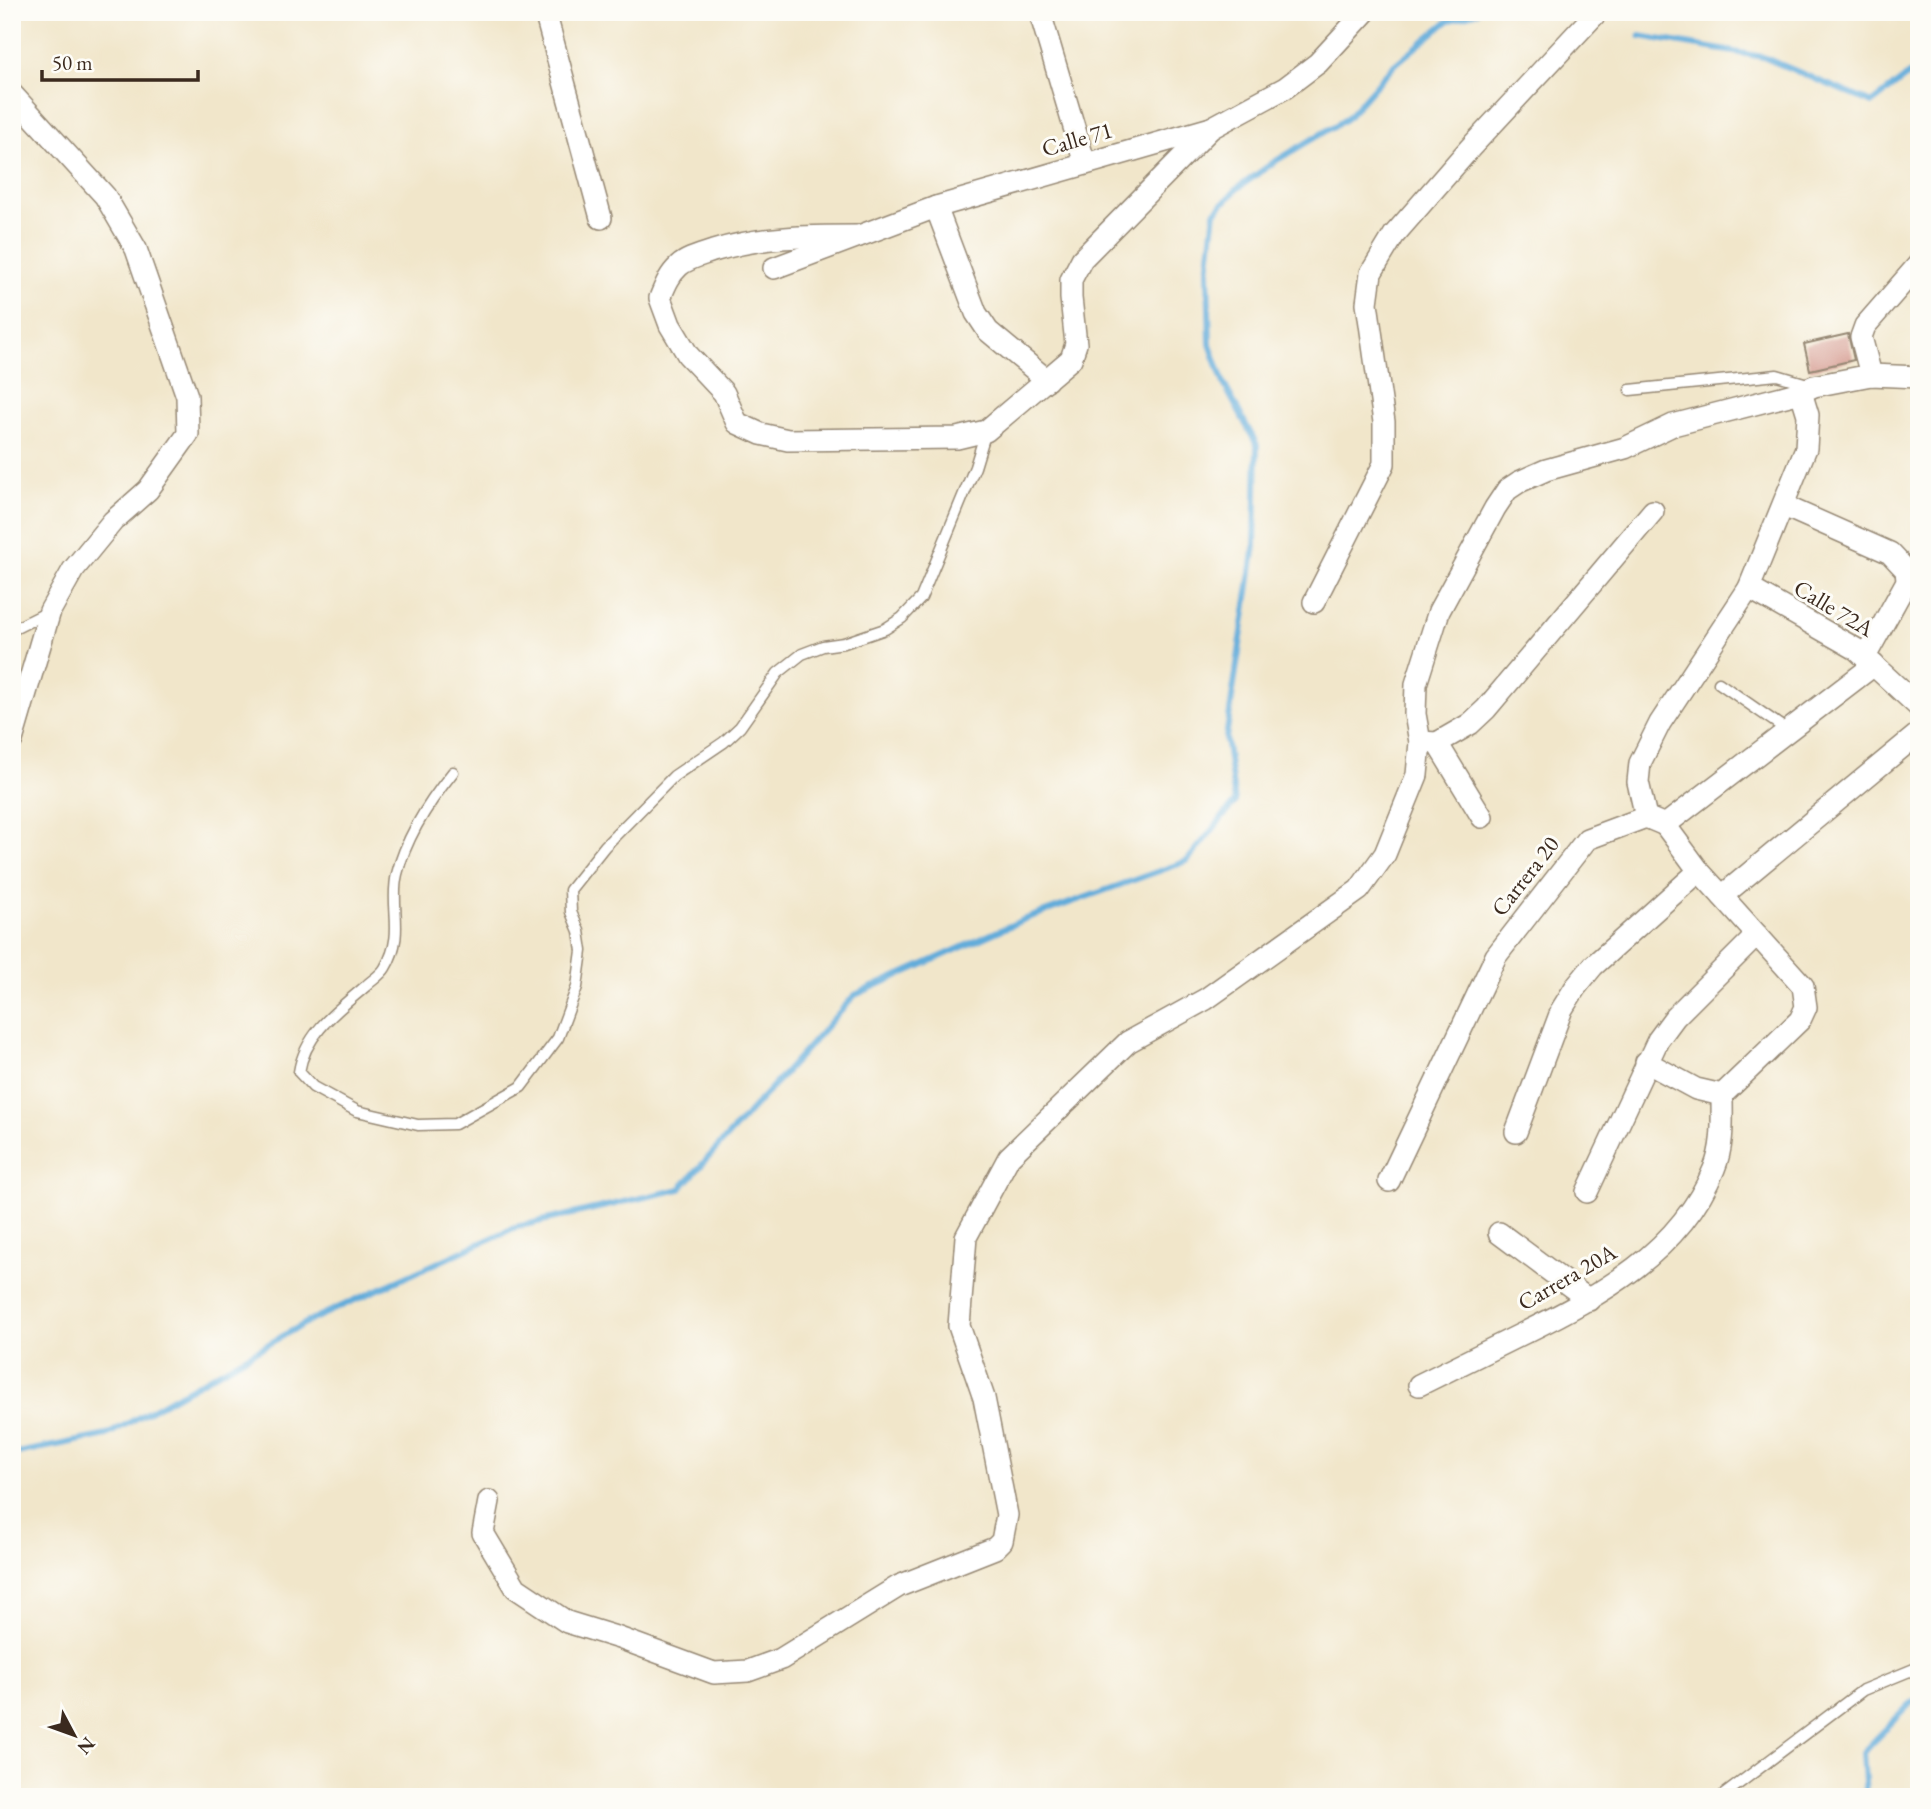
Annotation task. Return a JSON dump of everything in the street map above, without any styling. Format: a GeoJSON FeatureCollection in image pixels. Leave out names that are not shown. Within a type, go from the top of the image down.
{"type":"FeatureCollection","features":[{"type":"Feature","properties":{"kind":"street","name":"Calle 71"},"geometry":{"type":"LineString","coordinates":[[774,268],[936,207],[1211,128],[1285,88],[1318,63],[1365,12]]}},
{"type":"Feature","properties":{"kind":"street"},"geometry":{"type":"LineString","coordinates":[[1314,602],[1384,464],[1384,422],[1367,303],[1371,272],[1394,235],[1470,148],[1597,12]]}},
{"type":"Feature","properties":{"kind":"street"},"geometry":{"type":"LineString","coordinates":[[1040,13],[1085,164]]}},
{"type":"Feature","properties":{"kind":"street"},"geometry":{"type":"LineString","coordinates":[[551,14],[601,218]]}},
{"type":"Feature","properties":{"kind":"street"},"geometry":{"type":"LineString","coordinates":[[12,94],[105,196],[136,250],[187,396],[188,434],[148,490],[113,521],[73,570],[50,611],[12,740]]}},
{"type":"Feature","properties":{"kind":"street"},"geometry":{"type":"LineString","coordinates":[[858,236],[789,236],[751,241],[697,256],[668,277],[660,298],[670,326],[688,355],[724,393],[737,423],[761,434],[788,440],[913,439],[957,438],[986,431],[1071,359],[1076,344],[1071,298],[1072,280],[1082,259],[1211,128]]}},
{"type":"Feature","properties":{"kind":"street"},"geometry":{"type":"LineString","coordinates":[[936,207],[976,313],[988,331],[1047,380]]}},
{"type":"Feature","properties":{"kind":"street"},"geometry":{"type":"LineString","coordinates":[[1871,375],[1861,338],[1865,326],[1919,264]]}},
{"type":"Feature","properties":{"kind":"street"},"geometry":{"type":"LineString","coordinates":[[1482,817],[1429,742],[1415,714],[1416,684],[1439,611],[1507,491],[1519,482],[1546,470],[1625,448],[1673,425],[1871,375],[1919,377]]}},
{"type":"Feature","properties":{"kind":"street"},"geometry":{"type":"LineString","coordinates":[[1646,1062],[1696,1089],[1722,1095],[1800,1020],[1806,1007],[1803,986],[1655,821],[1638,782],[1640,763],[1660,723],[1749,588],[1806,448],[1807,389]]}},
{"type":"Feature","properties":{"kind":"street"},"geometry":{"type":"LineString","coordinates":[[1784,506],[1890,553],[1906,570],[1907,580],[1870,661]]}},
{"type":"Feature","properties":{"kind":"street"},"geometry":{"type":"LineString","coordinates":[[489,1501],[483,1533],[516,1588],[567,1622],[714,1672],[748,1671],[781,1659],[899,1586],[995,1548],[1002,1541],[1007,1515],[984,1398],[959,1326],[966,1237],[1009,1157],[1128,1042],[1206,999],[1359,890],[1385,854],[1429,742],[1470,724],[1486,709],[1653,511]]}},
{"type":"Feature","properties":{"kind":"street","name":"Calle 72A"},"geometry":{"type":"LineString","coordinates":[[1749,588],[1856,649],[1919,707]]}},
{"type":"Feature","properties":{"kind":"street","name":"Carrera 20"},"geometry":{"type":"LineString","coordinates":[[1389,1181],[1496,956],[1587,839],[1655,821],[1788,731],[1870,661]]}},
{"type":"Feature","properties":{"kind":"street"},"geometry":{"type":"LineString","coordinates":[[1723,896],[1919,733]]}},
{"type":"Feature","properties":{"kind":"street"},"geometry":{"type":"LineString","coordinates":[[1516,1132],[1562,1009],[1574,988],[1593,966],[1699,871]]}},
{"type":"Feature","properties":{"kind":"street"},"geometry":{"type":"LineString","coordinates":[[1587,1192],[1658,1040],[1675,1017],[1757,935]]}},
{"type":"Feature","properties":{"kind":"street","name":"Carrera 20A"},"geometry":{"type":"LineString","coordinates":[[1419,1385],[1589,1300],[1621,1280],[1652,1254],[1690,1214],[1714,1168],[1722,1139],[1722,1095]]}},
{"type":"Feature","properties":{"kind":"street"},"geometry":{"type":"LineString","coordinates":[[1499,1233],[1589,1300]]}},
{"type":"Feature","properties":{"kind":"lane"},"geometry":{"type":"LineString","coordinates":[[1630,390],[1777,375],[1807,389]]}},
{"type":"Feature","properties":{"kind":"lane"},"geometry":{"type":"LineString","coordinates":[[453,772],[422,817],[396,876],[398,926],[393,952],[384,970],[318,1028],[302,1055],[299,1072],[313,1087],[357,1111],[418,1125],[455,1124],[521,1087],[535,1072],[558,1038],[578,987],[582,951],[579,930],[570,912],[569,890],[606,846],[674,776],[724,742],[740,727],[778,673],[802,654],[885,629],[902,618],[921,598],[975,467],[986,431]]}},
{"type":"Feature","properties":{"kind":"lane"},"geometry":{"type":"LineString","coordinates":[[12,630],[50,611]]}},
{"type":"Feature","properties":{"kind":"lane"},"geometry":{"type":"LineString","coordinates":[[1719,684],[1788,731]]}},
{"type":"Feature","properties":{"kind":"lane"},"geometry":{"type":"LineString","coordinates":[[1721,1797],[1863,1690],[1919,1667]]}},
{"type":"Feature","properties":{"kind":"building"},"geometry":{"type":"Polygon","coordinates":[[[1848,334],[1854,360],[1810,370],[1804,344],[1848,334]]]}},
{"type":"Feature","properties":{"kind":"waterway"},"geometry":{"type":"LineString","coordinates":[[12,1454],[107,1435],[311,1320],[516,1227],[680,1189],[855,995],[1025,919],[1187,861],[1235,802],[1226,738],[1255,545],[1257,445],[1224,384],[1210,344],[1208,272],[1215,212],[1238,188],[1274,162],[1346,119],[1393,66],[1448,21],[1477,12]]}},
{"type":"Feature","properties":{"kind":"waterway"},"geometry":{"type":"LineString","coordinates":[[1916,12],[1919,17]]}},
{"type":"Feature","properties":{"kind":"waterway"},"geometry":{"type":"LineString","coordinates":[[1640,36],[1763,57],[1872,103],[1915,70],[1919,62]]}},
{"type":"Feature","properties":{"kind":"waterway"},"geometry":{"type":"LineString","coordinates":[[1866,1797],[1863,1752],[1919,1698]]}}]}
